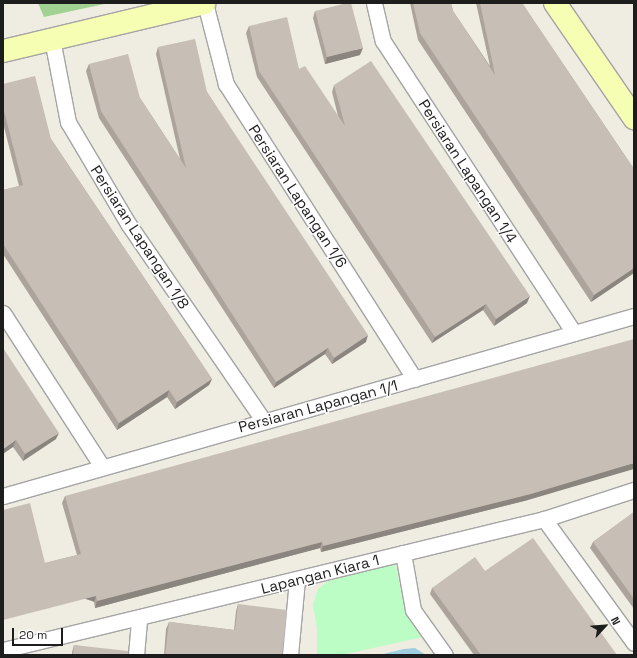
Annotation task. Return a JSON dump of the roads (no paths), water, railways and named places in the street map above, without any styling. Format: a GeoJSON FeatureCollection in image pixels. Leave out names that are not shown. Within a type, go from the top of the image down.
{"type":"FeatureCollection","features":[{"type":"Feature","properties":{"kind":"street"},"geometry":{"type":"LineString","coordinates":[[3,51],[204,3]]}},
{"type":"Feature","properties":{"kind":"street","name":"Persiaran Lapangan 1/6"},"geometry":{"type":"LineString","coordinates":[[204,3],[226,84],[415,379]]}},
{"type":"Feature","properties":{"kind":"street","name":"Persiaran Lapangan 1/4"},"geometry":{"type":"LineString","coordinates":[[374,3],[383,41],[574,333]]}},
{"type":"Feature","properties":{"kind":"street"},"geometry":{"type":"LineString","coordinates":[[555,3],[634,118]]}},
{"type":"Feature","properties":{"kind":"street","name":"Persiaran Lapangan 1/8"},"geometry":{"type":"LineString","coordinates":[[52,39],[68,122],[129,225],[263,420]]}},
{"type":"Feature","properties":{"kind":"street"},"geometry":{"type":"LineString","coordinates":[[3,313],[101,466]]}},
{"type":"Feature","properties":{"kind":"street","name":"Persiaran Lapangan 1/1"},"geometry":{"type":"LineString","coordinates":[[3,496],[101,466],[415,379],[634,316]]}},
{"type":"Feature","properties":{"kind":"street","name":"Lapangan Kiara 1"},"geometry":{"type":"LineString","coordinates":[[3,650],[544,519],[634,490]]}},
{"type":"Feature","properties":{"kind":"street"},"geometry":{"type":"LineString","coordinates":[[544,519],[634,643]]}},
{"type":"Feature","properties":{"kind":"street"},"geometry":{"type":"LineString","coordinates":[[403,553],[413,610],[445,655]]}},
{"type":"Feature","properties":{"kind":"street"},"geometry":{"type":"LineString","coordinates":[[290,655],[297,579]]}},
{"type":"Feature","properties":{"kind":"street"},"geometry":{"type":"LineString","coordinates":[[136,655],[140,617]]}},
{"type":"Feature","properties":{"kind":"water"},"geometry":{"type":"Polygon","coordinates":[[[415,648],[426,655],[379,655],[404,649],[415,648]]]}}]}
